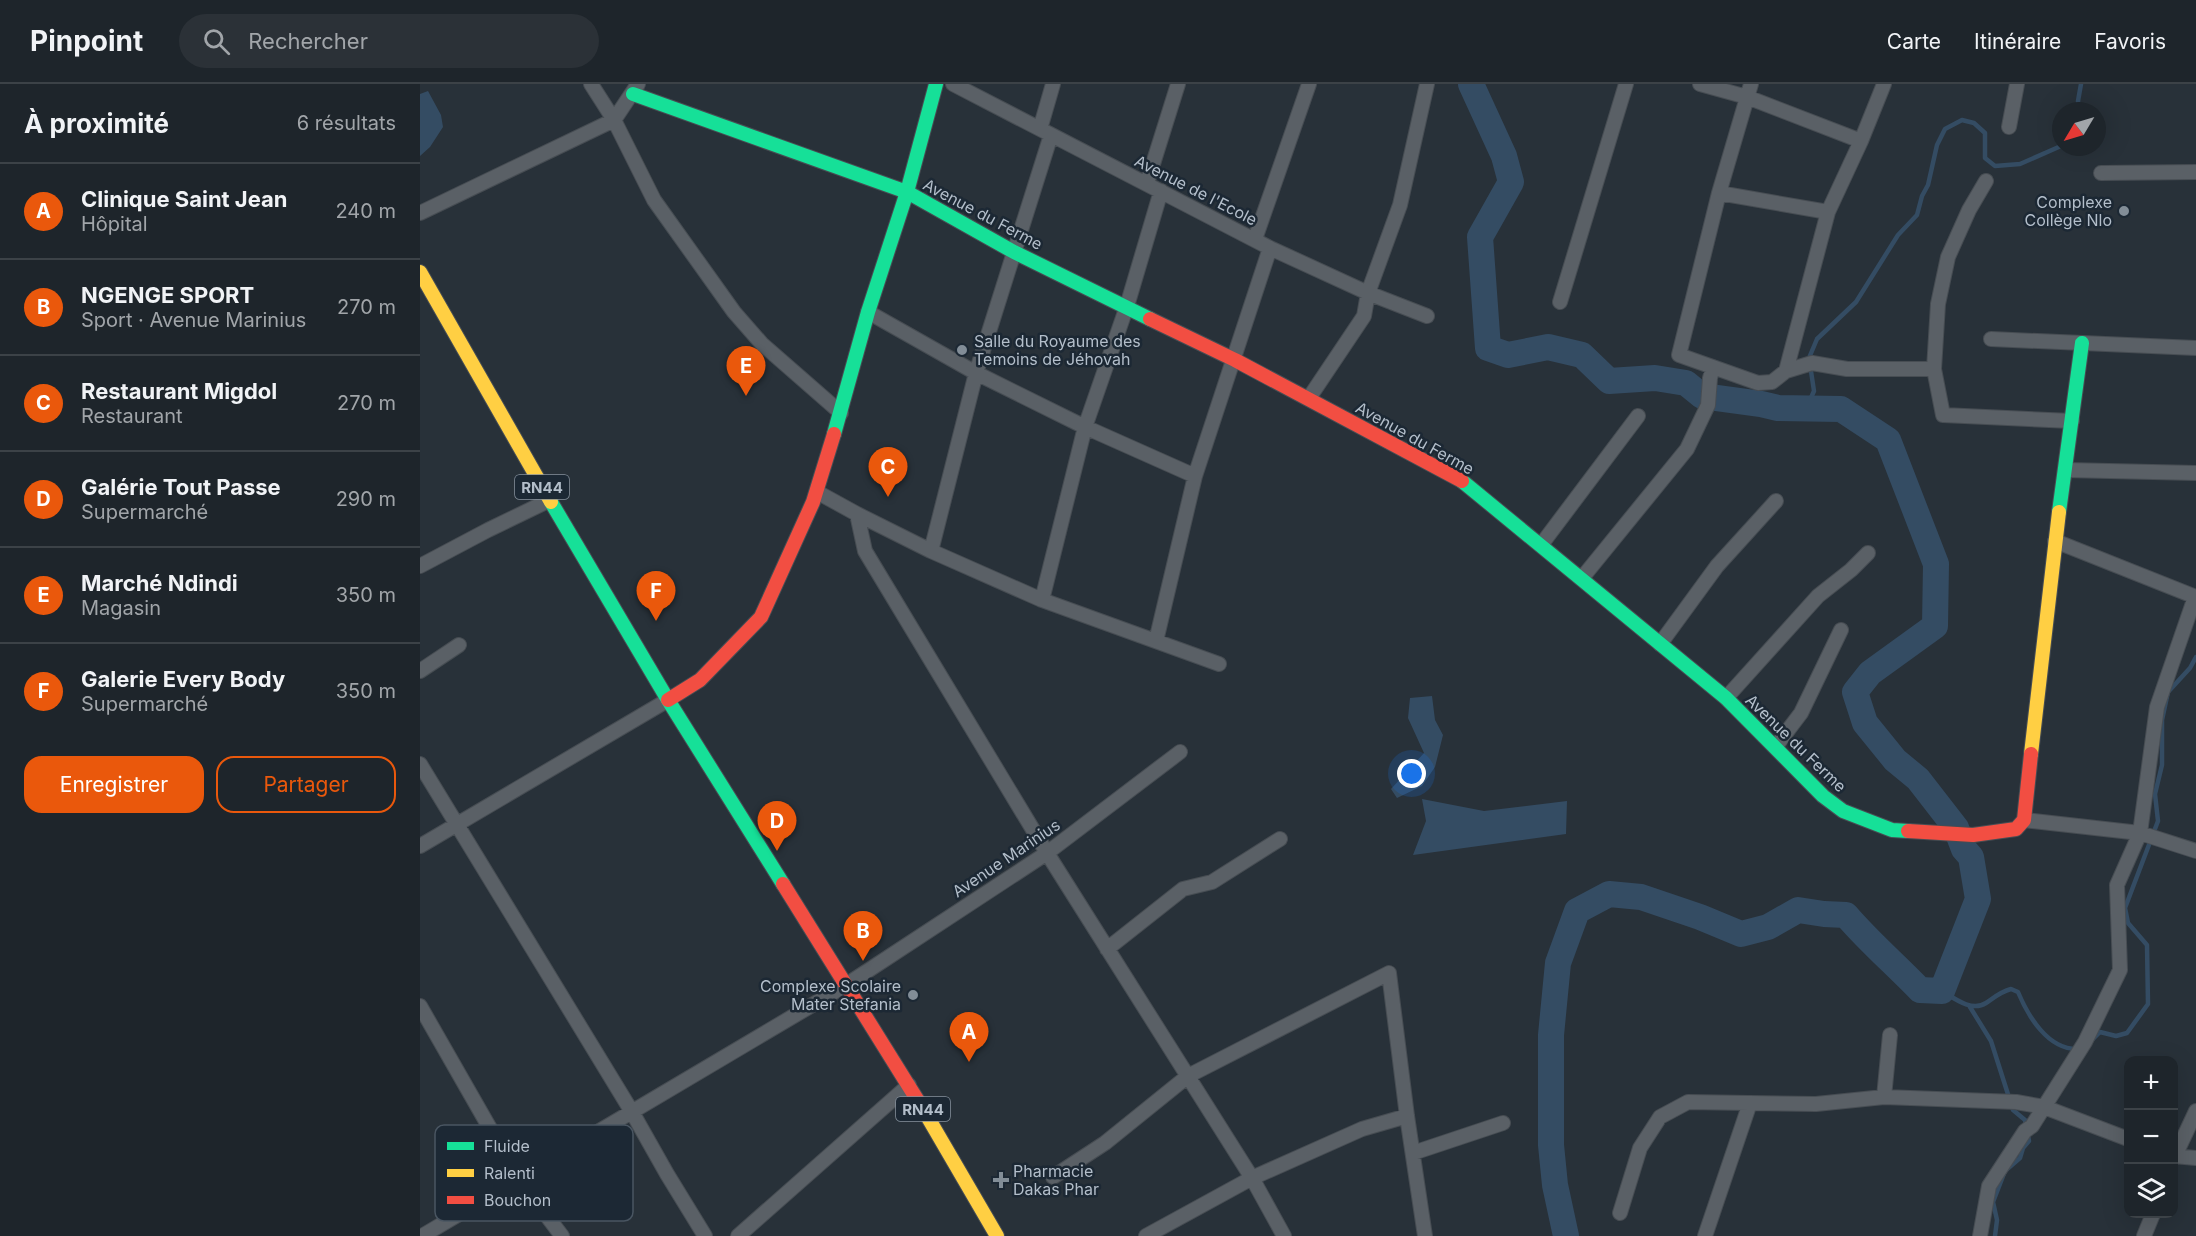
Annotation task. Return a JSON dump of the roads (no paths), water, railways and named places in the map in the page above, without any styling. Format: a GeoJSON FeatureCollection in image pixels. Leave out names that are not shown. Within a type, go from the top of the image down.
{"type":"FeatureCollection","features":[{"type":"Feature","properties":{"kind":"street"},"geometry":{"type":"LineString","coordinates":[[591,84],[614,120],[654,201],[734,312],[762,344],[841,413]]}},
{"type":"Feature","properties":{"kind":"street"},"geometry":{"type":"LineString","coordinates":[[420,846],[700,680],[761,617],[817,492],[868,312],[907,192],[936,84]]}},
{"type":"Feature","properties":{"kind":"street","name":"Avenue de l'Ecole"},"geometry":{"type":"LineString","coordinates":[[953,84],[1270,248],[1368,293],[1427,316]]}},
{"type":"Feature","properties":{"kind":"street"},"geometry":{"type":"LineString","coordinates":[[931,551],[976,373],[1014,252],[1045,132],[1053,84]]}},
{"type":"Feature","properties":{"kind":"street"},"geometry":{"type":"LineString","coordinates":[[1147,183],[1178,84]]}},
{"type":"Feature","properties":{"kind":"street"},"geometry":{"type":"LineString","coordinates":[[1255,239],[1309,84]]}},
{"type":"Feature","properties":{"kind":"street"},"geometry":{"type":"LineString","coordinates":[[1309,398],[1364,316],[1368,293],[1400,205],[1427,84]]}},
{"type":"Feature","properties":{"kind":"street"},"geometry":{"type":"LineString","coordinates":[[1560,302],[1626,84]]}},
{"type":"Feature","properties":{"kind":"street"},"geometry":{"type":"LineString","coordinates":[[1700,84],[1749,90],[1861,141]]}},
{"type":"Feature","properties":{"kind":"street"},"geometry":{"type":"LineString","coordinates":[[1786,371],[1828,212],[1884,84]]}},
{"type":"Feature","properties":{"kind":"street"},"geometry":{"type":"LineString","coordinates":[[2009,127],[2018,84]]}},
{"type":"Feature","properties":{"kind":"street"},"geometry":{"type":"LineString","coordinates":[[420,213],[614,120],[636,89]]}},
{"type":"Feature","properties":{"kind":"street","name":"Avenue du Ferme"},"geometry":{"type":"LineString","coordinates":[[636,89],[907,192],[1014,252],[1235,360],[1464,482],[1726,698],[1823,796],[1843,811],[1892,830],[1944,834],[1969,835],[2016,829],[2024,820]]}},
{"type":"Feature","properties":{"kind":"street"},"geometry":{"type":"LineString","coordinates":[[1749,90],[1719,193],[1679,355],[1711,372],[1758,383],[1772,382],[1786,371],[1809,363],[1847,369],[1934,369]]}},
{"type":"Feature","properties":{"kind":"street"},"geometry":{"type":"LineString","coordinates":[[2101,173],[2196,172]]}},
{"type":"Feature","properties":{"kind":"street"},"geometry":{"type":"LineString","coordinates":[[1986,181],[1969,210],[1948,257],[1938,304],[1934,369],[1944,415],[2072,421]]}},
{"type":"Feature","properties":{"kind":"street"},"geometry":{"type":"LineString","coordinates":[[1042,600],[1085,427],[1127,306],[1161,191]]}},
{"type":"Feature","properties":{"kind":"street"},"geometry":{"type":"LineString","coordinates":[[1719,193],[1828,212]]}},
{"type":"Feature","properties":{"kind":"street"},"geometry":{"type":"LineString","coordinates":[[1156,641],[1196,476],[1270,248]]}},
{"type":"Feature","properties":{"kind":"street","name":"RN44"},"geometry":{"type":"LineString","coordinates":[[420,272],[550,500],[668,700],[909,1085],[997,1236]]}},
{"type":"Feature","properties":{"kind":"street"},"geometry":{"type":"LineString","coordinates":[[868,312],[976,373],[1085,427],[1196,476]]}},
{"type":"Feature","properties":{"kind":"street"},"geometry":{"type":"LineString","coordinates":[[1991,339],[2196,348]]}},
{"type":"Feature","properties":{"kind":"street"},"geometry":{"type":"LineString","coordinates":[[2082,343],[2055,541],[2024,820],[2148,835],[2196,851]]}},
{"type":"Feature","properties":{"kind":"street"},"geometry":{"type":"LineString","coordinates":[[1582,578],[1687,449],[1708,405],[1711,372]]}},
{"type":"Feature","properties":{"kind":"street"},"geometry":{"type":"LineString","coordinates":[[1541,544],[1638,416]]}},
{"type":"Feature","properties":{"kind":"street"},"geometry":{"type":"LineString","coordinates":[[2066,470],[2196,473]]}},
{"type":"Feature","properties":{"kind":"street"},"geometry":{"type":"LineString","coordinates":[[817,492],[931,551],[1042,600],[1219,664]]}},
{"type":"Feature","properties":{"kind":"street"},"geometry":{"type":"LineString","coordinates":[[420,566],[550,500]]}},
{"type":"Feature","properties":{"kind":"street"},"geometry":{"type":"LineString","coordinates":[[1660,644],[1717,566],[1776,501]]}},
{"type":"Feature","properties":{"kind":"street"},"geometry":{"type":"LineString","coordinates":[[857,514],[865,551],[1047,853],[1252,1178],[1284,1236]]}},
{"type":"Feature","properties":{"kind":"street"},"geometry":{"type":"LineString","coordinates":[[1980,1236],[1989,1186],[2044,1107],[2081,1048],[2120,970],[2117,885],[2148,835],[2157,707],[2196,597],[2055,541]]}},
{"type":"Feature","properties":{"kind":"street"},"geometry":{"type":"LineString","coordinates":[[1726,698],[1818,596],[1851,570],[1868,553]]}},
{"type":"Feature","properties":{"kind":"street"},"geometry":{"type":"LineString","coordinates":[[1776,746],[1801,713],[1841,630]]}},
{"type":"Feature","properties":{"kind":"street"},"geometry":{"type":"LineString","coordinates":[[420,671],[459,645]]}},
{"type":"Feature","properties":{"kind":"street","name":"Avenue Marinius"},"geometry":{"type":"LineString","coordinates":[[610,1125],[846,985],[1047,853],[1180,752]]}},
{"type":"Feature","properties":{"kind":"street"},"geometry":{"type":"LineString","coordinates":[[420,764],[705,1236]]}},
{"type":"Feature","properties":{"kind":"street"},"geometry":{"type":"LineString","coordinates":[[1107,949],[1183,889],[1212,882],[1280,839]]}},
{"type":"Feature","properties":{"kind":"street"},"geometry":{"type":"LineString","coordinates":[[1053,1177],[1105,1143],[1188,1076],[1389,973],[1425,1236]]}},
{"type":"Feature","properties":{"kind":"street"},"geometry":{"type":"LineString","coordinates":[[420,1006],[488,1125]]}},
{"type":"Feature","properties":{"kind":"street"},"geometry":{"type":"LineString","coordinates":[[1884,1097],[1890,1035]]}},
{"type":"Feature","properties":{"kind":"street"},"geometry":{"type":"LineString","coordinates":[[738,1236],[909,1085]]}},
{"type":"Feature","properties":{"kind":"street"},"geometry":{"type":"LineString","coordinates":[[1620,1213],[1640,1148],[1660,1117],[1688,1102],[1816,1104],[1884,1097],[2011,1102],[2044,1107],[2124,1137]]}},
{"type":"Feature","properties":{"kind":"street"},"geometry":{"type":"LineString","coordinates":[[1705,1236],[1750,1103]]}},
{"type":"Feature","properties":{"kind":"street"},"geometry":{"type":"LineString","coordinates":[[2178,1149],[2196,1111]]}},
{"type":"Feature","properties":{"kind":"street"},"geometry":{"type":"LineString","coordinates":[[1146,1236],[1252,1178],[1362,1129],[1407,1116]]}},
{"type":"Feature","properties":{"kind":"street"},"geometry":{"type":"LineString","coordinates":[[1413,1152],[1503,1123]]}},
{"type":"Feature","properties":{"kind":"street"},"geometry":{"type":"LineString","coordinates":[[2178,1157],[2196,1158]]}},
{"type":"Feature","properties":{"kind":"street"},"geometry":{"type":"LineString","coordinates":[[2144,1236],[2151,1218]]}},
{"type":"Feature","properties":{"kind":"street","name":"Avenue Marinius"},"geometry":{"type":"LineString","coordinates":[[423,1236],[448,1221]]}},
{"type":"Feature","properties":{"kind":"street"},"geometry":{"type":"LineString","coordinates":[[551,1221],[562,1236]]}},
{"type":"Feature","properties":{"kind":"water"},"geometry":{"type":"Polygon","coordinates":[[[428,91],[441,115],[443,127],[430,147],[420,156],[420,94],[428,91]]]}},
{"type":"Feature","properties":{"kind":"water"},"geometry":{"type":"Polygon","coordinates":[[[1432,696],[1435,720],[1443,735],[1435,767],[1422,786],[1397,798],[1391,789],[1424,753],[1408,718],[1410,698],[1432,696]]]}},
{"type":"Feature","properties":{"kind":"water"},"geometry":{"type":"Polygon","coordinates":[[[1422,799],[1484,811],[1567,801],[1566,834],[1413,855],[1426,821],[1422,799]]]}},
{"type":"Feature","properties":{"kind":"waterway"},"geometry":{"type":"LineString","coordinates":[[1471,84],[1504,156],[1511,182],[1480,237],[1488,348],[1508,355],[1548,347],[1582,355],[1609,381],[1655,378],[1686,383],[1702,396],[1778,408],[1841,409],[1888,440],[1936,564],[1935,626],[1870,673],[1855,692],[1865,723],[1895,760],[1918,779],[1956,828],[1964,849],[1971,857],[1978,899],[1942,991],[1920,990],[1846,915],[1798,910],[1768,927],[1741,934],[1641,897],[1609,894],[1577,911],[1558,963],[1551,1035],[1551,1145],[1555,1185],[1566,1236]]}},
{"type":"Feature","properties":{"kind":"waterway"},"geometry":{"type":"LineString","coordinates":[[2078,102],[2081,84]]}},
{"type":"Feature","properties":{"kind":"waterway"},"geometry":{"type":"LineString","coordinates":[[1806,409],[1814,391],[1809,358],[1817,339],[1856,302],[1898,235],[1917,215],[1922,196],[1928,185],[1937,145],[1945,129],[1962,120],[1974,123],[1985,133],[1985,158],[1995,166],[2020,164],[2052,150]]}},
{"type":"Feature","properties":{"kind":"waterway"},"geometry":{"type":"LineString","coordinates":[[2093,1039],[2100,1032],[2116,1036],[2127,1033],[2148,1004],[2147,945],[2128,923],[2125,908],[2158,821],[2155,794],[2162,765],[2162,720],[2168,692],[2190,668],[2196,657]]}},
{"type":"Feature","properties":{"kind":"waterway"},"geometry":{"type":"LineString","coordinates":[[1942,991],[1952,998],[1975,1006],[1986,1003],[2011,989],[2018,992],[2033,1021],[2048,1038],[2067,1048],[2078,1049]]}},
{"type":"Feature","properties":{"kind":"waterway"},"geometry":{"type":"LineString","coordinates":[[1970,1007],[1991,1041],[2013,1110],[2025,1120],[2029,1141],[2023,1148],[2020,1158],[2005,1171],[1993,1202],[1997,1220],[1995,1236]]}},
{"type":"Feature","properties":{"kind":"place","name":"Complexe Collège Nlo"},"geometry":{"type":"Point","coordinates":[2124,211]}},
{"type":"Feature","properties":{"kind":"place","name":"Salle du Royaume des Temoins de Jéhovah"},"geometry":{"type":"Point","coordinates":[962,350]}},
{"type":"Feature","properties":{"kind":"place","name":"Marché Ndindi"},"geometry":{"type":"Point","coordinates":[746,396]}},
{"type":"Feature","properties":{"kind":"place","name":"Restaurant Migdol"},"geometry":{"type":"Point","coordinates":[888,497]}},
{"type":"Feature","properties":{"kind":"place","name":"Galerie Every Body"},"geometry":{"type":"Point","coordinates":[656,621]}},
{"type":"Feature","properties":{"kind":"place","name":"Galérie Tout Passe"},"geometry":{"type":"Point","coordinates":[777,851]}},
{"type":"Feature","properties":{"kind":"place","name":"NGENGE SPORT"},"geometry":{"type":"Point","coordinates":[863,961]}},
{"type":"Feature","properties":{"kind":"place","name":"Complexe Scolaire Mater Stefania"},"geometry":{"type":"Point","coordinates":[913,995]}},
{"type":"Feature","properties":{"kind":"place","name":"Clinique Saint Jean"},"geometry":{"type":"Point","coordinates":[969,1062]}},
{"type":"Feature","properties":{"kind":"place","name":"Pharmacie Dakas Phar"},"geometry":{"type":"Point","coordinates":[1001,1180]}}]}
